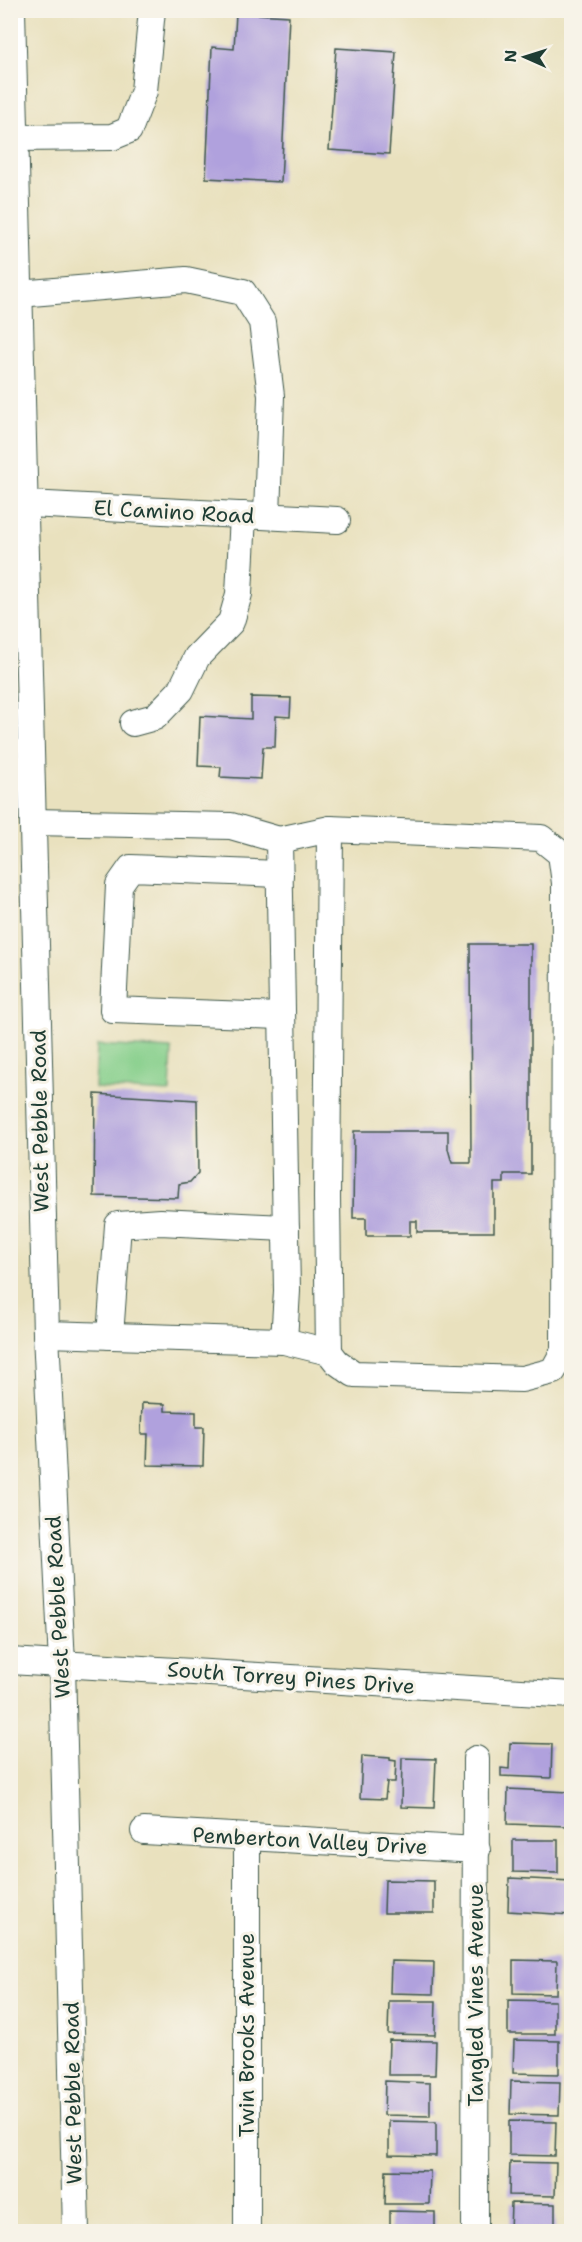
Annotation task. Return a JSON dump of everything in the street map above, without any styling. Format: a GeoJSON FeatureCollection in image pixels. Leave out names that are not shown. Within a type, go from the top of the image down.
{"type":"FeatureCollection","features":[{"type":"Feature","properties":{"kind":"street","name":"West Pebble Road"},"geometry":{"type":"LineString","coordinates":[[12,10],[15,138],[14,255],[19,294],[17,504],[33,822],[46,1334],[62,1664],[76,2232]]}},
{"type":"Feature","properties":{"kind":"street"},"geometry":{"type":"LineString","coordinates":[[15,138],[112,137],[129,130],[144,92],[152,10]]}},
{"type":"Feature","properties":{"kind":"street"},"geometry":{"type":"LineString","coordinates":[[19,294],[186,280],[243,292],[262,322],[271,396],[255,516],[231,622],[197,657],[181,690],[155,717],[133,723]]}},
{"type":"Feature","properties":{"kind":"street","name":"El Camino Road"},"geometry":{"type":"LineString","coordinates":[[17,504],[337,520]]}},
{"type":"Feature","properties":{"kind":"street"},"geometry":{"type":"LineString","coordinates":[[33,822],[231,826],[279,840],[330,829],[540,838],[561,854],[565,895],[564,1351],[553,1371],[522,1379],[354,1374],[337,1362],[329,1352],[284,1341],[46,1334]]}},
{"type":"Feature","properties":{"kind":"street"},"geometry":{"type":"LineString","coordinates":[[329,1352],[327,1186],[330,829]]}},
{"type":"Feature","properties":{"kind":"street"},"geometry":{"type":"LineString","coordinates":[[279,840],[280,1016],[286,1228],[284,1341]]}},
{"type":"Feature","properties":{"kind":"street"},"geometry":{"type":"LineString","coordinates":[[280,874],[131,868],[119,885],[113,1010],[280,1016]]}},
{"type":"Feature","properties":{"kind":"street"},"geometry":{"type":"LineString","coordinates":[[110,1336],[118,1225],[160,1222],[286,1228]]}},
{"type":"Feature","properties":{"kind":"street","name":"South Torrey Pines Drive"},"geometry":{"type":"LineString","coordinates":[[10,1661],[572,1695]]}},
{"type":"Feature","properties":{"kind":"street","name":"Tangled Vines Avenue"},"geometry":{"type":"LineString","coordinates":[[475,2232],[476,1759]]}},
{"type":"Feature","properties":{"kind":"street","name":"Pemberton Valley Drive"},"geometry":{"type":"LineString","coordinates":[[144,1832],[477,1850]]}},
{"type":"Feature","properties":{"kind":"street","name":"Twin Brooks Avenue"},"geometry":{"type":"LineString","coordinates":[[247,1838],[247,2232]]}},
{"type":"Feature","properties":{"kind":"green space"},"geometry":{"type":"Polygon","coordinates":[[[97,1045],[172,1049],[170,1092],[95,1088],[97,1045]]]}},
{"type":"Feature","properties":{"kind":"building"},"geometry":{"type":"Polygon","coordinates":[[[236,13],[289,16],[281,182],[206,178],[212,47],[234,49],[236,13]]]}},
{"type":"Feature","properties":{"kind":"building"},"geometry":{"type":"Polygon","coordinates":[[[336,48],[396,52],[389,154],[329,150],[336,48]]]}},
{"type":"Feature","properties":{"kind":"building"},"geometry":{"type":"Polygon","coordinates":[[[251,697],[291,698],[290,717],[276,716],[275,747],[263,747],[261,779],[220,777],[221,767],[198,766],[200,716],[251,719],[251,697]]]}},
{"type":"Feature","properties":{"kind":"building"},"geometry":{"type":"Polygon","coordinates":[[[470,944],[531,944],[531,1174],[504,1174],[504,1183],[494,1183],[494,1232],[417,1232],[417,1221],[410,1221],[410,1236],[366,1236],[366,1218],[353,1218],[354,1131],[448,1131],[448,1149],[452,1163],[471,1163],[470,944]]]}},
{"type":"Feature","properties":{"kind":"building"},"geometry":{"type":"Polygon","coordinates":[[[95,1094],[197,1100],[198,1173],[190,1182],[179,1184],[178,1198],[94,1196],[95,1094]]]}},
{"type":"Feature","properties":{"kind":"building"},"geometry":{"type":"Polygon","coordinates":[[[142,1403],[165,1404],[165,1411],[196,1412],[196,1427],[204,1427],[203,1466],[147,1465],[148,1434],[141,1434],[142,1403]]]}},
{"type":"Feature","properties":{"kind":"building"},"geometry":{"type":"Polygon","coordinates":[[[510,1743],[552,1744],[551,1778],[501,1776],[501,1768],[509,1769],[510,1743]]]}},
{"type":"Feature","properties":{"kind":"building"},"geometry":{"type":"Polygon","coordinates":[[[362,1756],[390,1758],[396,1761],[395,1782],[387,1782],[385,1799],[360,1798],[362,1756]]]}},
{"type":"Feature","properties":{"kind":"building"},"geometry":{"type":"Polygon","coordinates":[[[402,1758],[436,1759],[434,1808],[401,1807],[402,1758]]]}},
{"type":"Feature","properties":{"kind":"building"},"geometry":{"type":"Polygon","coordinates":[[[508,1789],[569,1792],[568,1826],[507,1824],[508,1789]]]}},
{"type":"Feature","properties":{"kind":"building"},"geometry":{"type":"Polygon","coordinates":[[[513,1840],[558,1840],[558,1873],[513,1872],[513,1840]]]}},
{"type":"Feature","properties":{"kind":"building"},"geometry":{"type":"Polygon","coordinates":[[[509,1878],[572,1881],[571,1915],[508,1911],[509,1878]]]}},
{"type":"Feature","properties":{"kind":"building"},"geometry":{"type":"Polygon","coordinates":[[[385,1880],[434,1881],[434,1913],[384,1913],[385,1880]]]}},
{"type":"Feature","properties":{"kind":"building"},"geometry":{"type":"Polygon","coordinates":[[[513,1960],[557,1961],[556,1994],[513,1993],[513,1960]]]}},
{"type":"Feature","properties":{"kind":"building"},"geometry":{"type":"Polygon","coordinates":[[[391,1961],[434,1962],[433,1994],[390,1993],[391,1961]]]}},
{"type":"Feature","properties":{"kind":"building"},"geometry":{"type":"Polygon","coordinates":[[[508,2000],[555,2001],[555,2034],[508,2034],[508,2000]]]}},
{"type":"Feature","properties":{"kind":"building"},"geometry":{"type":"Polygon","coordinates":[[[389,2001],[436,2001],[435,2035],[388,2034],[389,2001]]]}},
{"type":"Feature","properties":{"kind":"building"},"geometry":{"type":"Polygon","coordinates":[[[389,2040],[436,2041],[435,2075],[388,2075],[389,2040]]]}},
{"type":"Feature","properties":{"kind":"building"},"geometry":{"type":"Polygon","coordinates":[[[514,2040],[559,2041],[559,2074],[513,2073],[514,2040]]]}},
{"type":"Feature","properties":{"kind":"building"},"geometry":{"type":"Polygon","coordinates":[[[385,2081],[430,2083],[430,2116],[384,2115],[385,2081]]]}},
{"type":"Feature","properties":{"kind":"building"},"geometry":{"type":"Polygon","coordinates":[[[511,2081],[560,2082],[559,2115],[510,2114],[511,2081]]]}},
{"type":"Feature","properties":{"kind":"building"},"geometry":{"type":"Polygon","coordinates":[[[389,2121],[436,2122],[436,2156],[389,2155],[389,2121]]]}},
{"type":"Feature","properties":{"kind":"building"},"geometry":{"type":"Polygon","coordinates":[[[509,2121],[556,2122],[555,2156],[509,2155],[509,2121]]]}},
{"type":"Feature","properties":{"kind":"building"},"geometry":{"type":"Polygon","coordinates":[[[510,2162],[556,2163],[555,2196],[509,2195],[510,2162]]]}},
{"type":"Feature","properties":{"kind":"building"},"geometry":{"type":"Polygon","coordinates":[[[386,2170],[430,2171],[429,2204],[385,2204],[386,2170]]]}},
{"type":"Feature","properties":{"kind":"building"},"geometry":{"type":"Polygon","coordinates":[[[511,2203],[555,2204],[555,2232],[510,2232],[511,2203]]]}},
{"type":"Feature","properties":{"kind":"building"},"geometry":{"type":"Polygon","coordinates":[[[390,2211],[435,2212],[435,2232],[390,2232],[390,2211]]]}}]}
